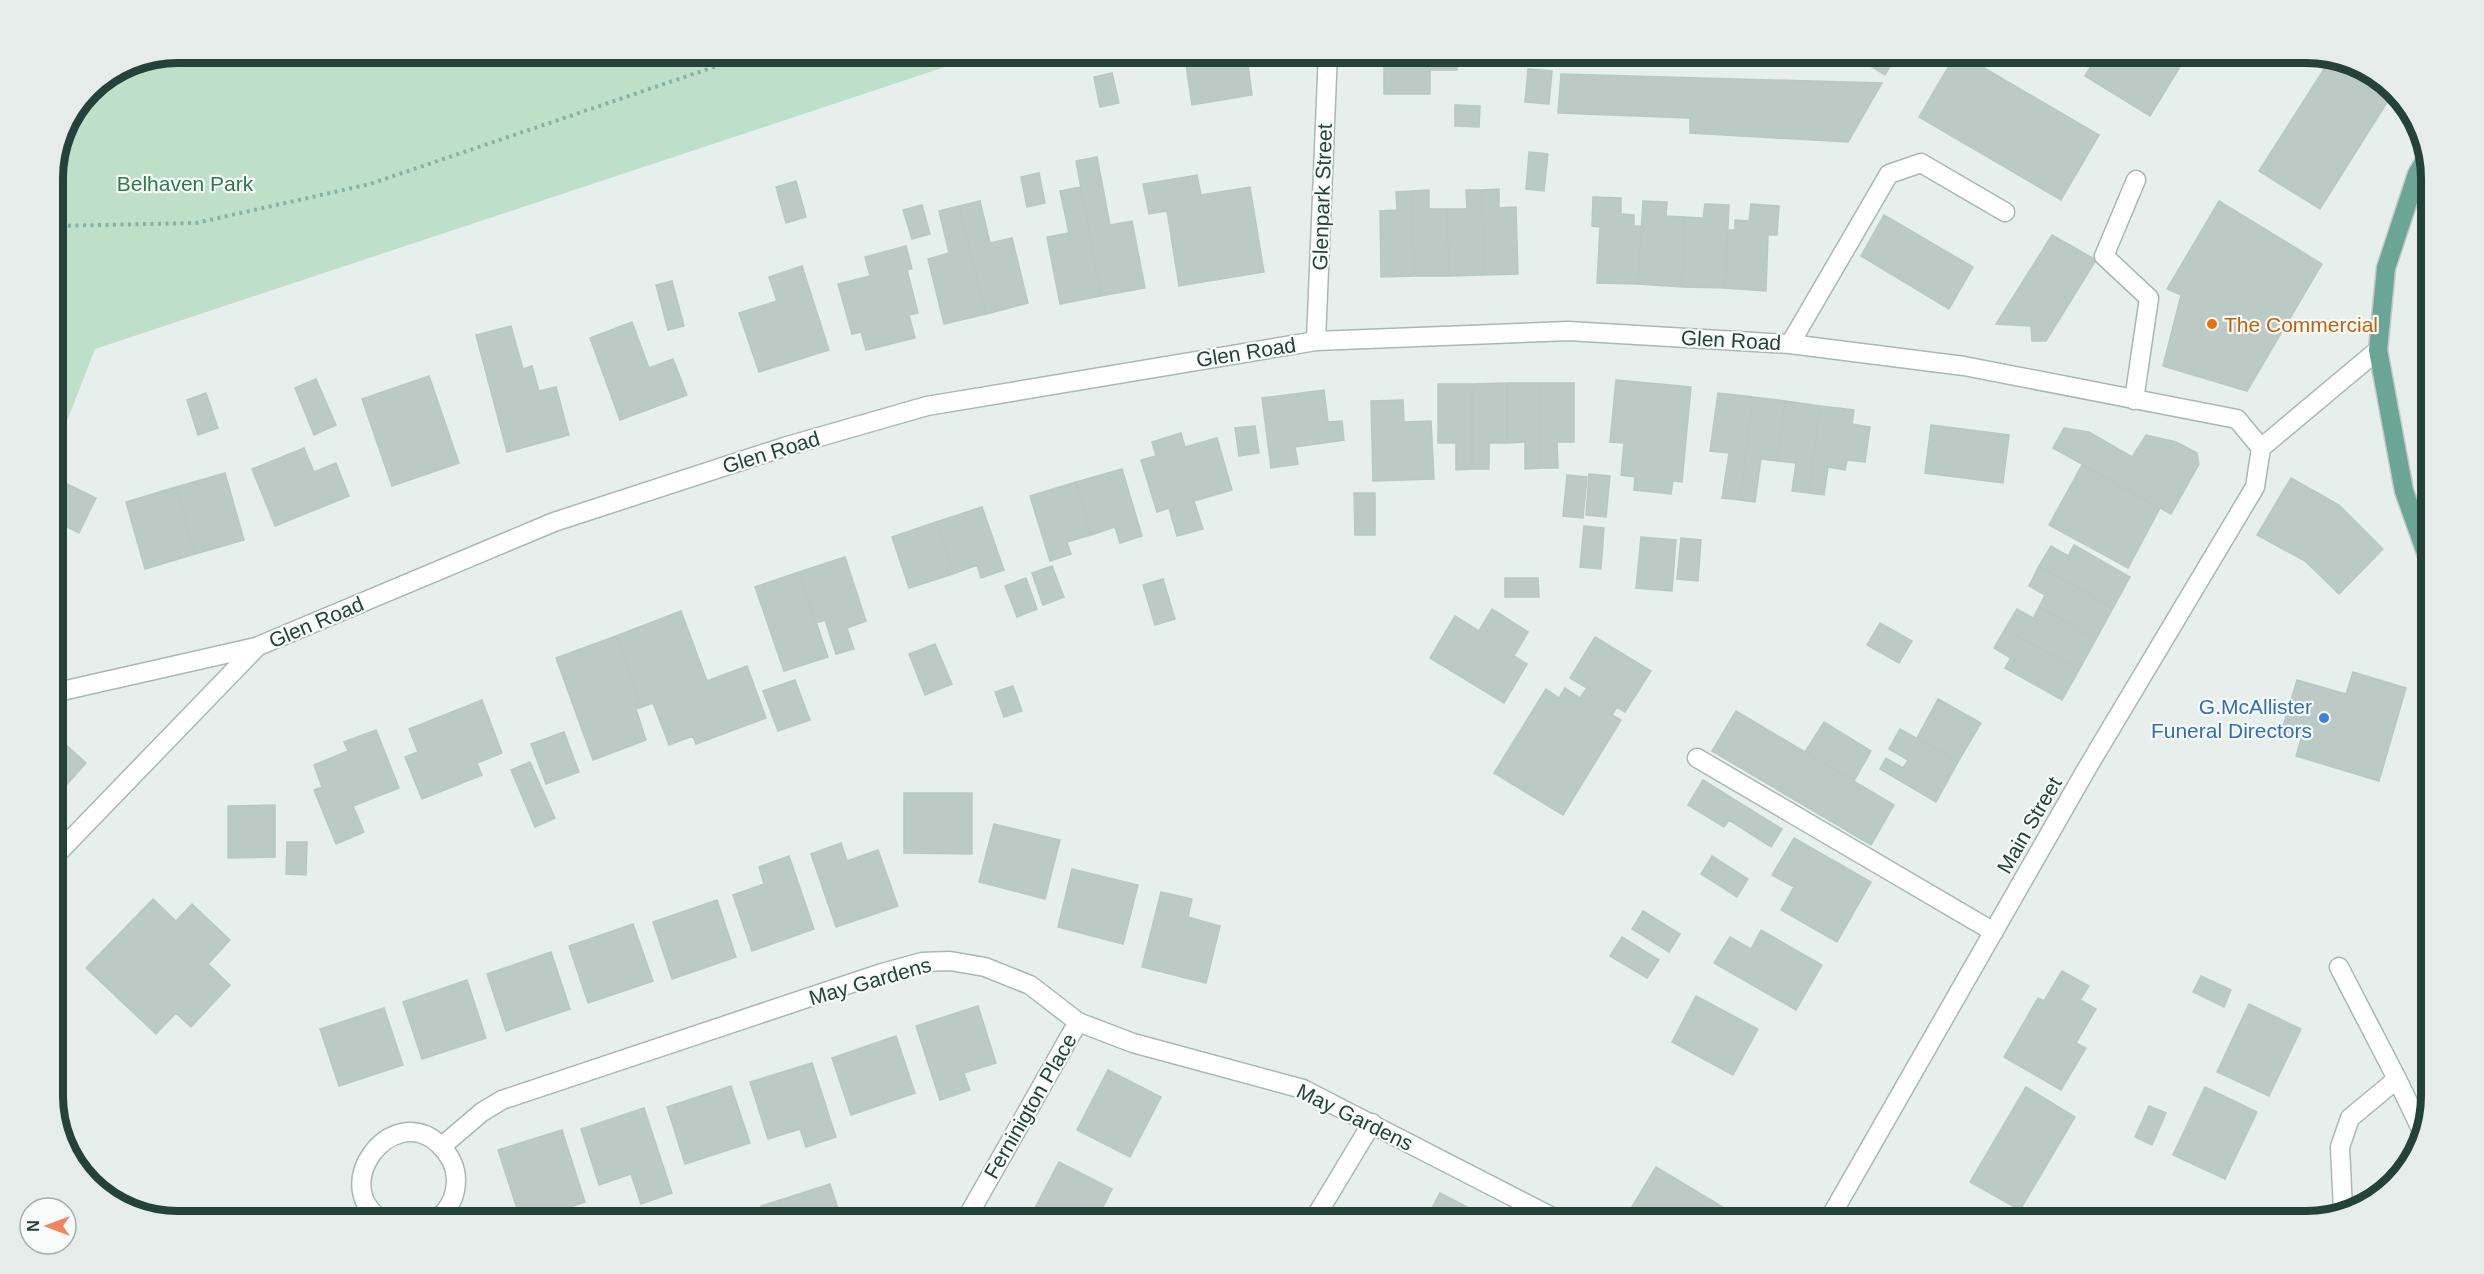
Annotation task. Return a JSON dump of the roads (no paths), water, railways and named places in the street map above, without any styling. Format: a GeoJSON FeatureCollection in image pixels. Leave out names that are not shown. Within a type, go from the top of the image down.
{"type":"FeatureCollection","features":[{"type":"Feature","properties":{"kind":"main road"},"geometry":{"type":"LineString","coordinates":[[2421,168],[2386,268],[2378,350],[2404,491],[2421,539]]}},
{"type":"Feature","properties":{"kind":"street","name":"Glenpark Street"},"geometry":{"type":"LineString","coordinates":[[1316,341],[1328,63]]}},
{"type":"Feature","properties":{"kind":"street"},"geometry":{"type":"LineString","coordinates":[[1790,344],[1888,174],[1921,163],[2005,212]]}},
{"type":"Feature","properties":{"kind":"street"},"geometry":{"type":"LineString","coordinates":[[2134,400],[2149,298],[2104,256],[2136,180]]}},
{"type":"Feature","properties":{"kind":"street","name":"Glen Road"},"geometry":{"type":"LineString","coordinates":[[63,691],[256,647],[554,522],[784,447],[927,406],[1316,341],[1568,331],[1790,344],[1964,366],[2237,419],[2261,448]]}},
{"type":"Feature","properties":{"kind":"street"},"geometry":{"type":"LineString","coordinates":[[2261,448],[2378,350]]}},
{"type":"Feature","properties":{"kind":"street","name":"Main Street"},"geometry":{"type":"LineString","coordinates":[[1834,1211],[2086,770],[2255,487],[2261,448]]}},
{"type":"Feature","properties":{"kind":"street","name":"Glen Road"},"geometry":{"type":"LineString","coordinates":[[63,848],[256,647]]}},
{"type":"Feature","properties":{"kind":"street"},"geometry":{"type":"LineString","coordinates":[[1697,758],[1994,932]]}},
{"type":"Feature","properties":{"kind":"street","name":"May Gardens"},"geometry":{"type":"LineString","coordinates":[[441,1147],[482,1112],[502,1100],[922,962],[950,961],[985,968],[1030,985],[1078,1022],[1133,1043],[1303,1089],[1541,1211]]}},
{"type":"Feature","properties":{"kind":"street"},"geometry":{"type":"LineString","coordinates":[[2339,968],[2418,1122]]}},
{"type":"Feature","properties":{"kind":"street","name":"Ferninigton Place"},"geometry":{"type":"LineString","coordinates":[[970,1211],[1078,1022]]}},
{"type":"Feature","properties":{"kind":"street"},"geometry":{"type":"LineString","coordinates":[[2342,1205],[2340,1147],[2350,1118],[2397,1079]]}},
{"type":"Feature","properties":{"kind":"street"},"geometry":{"type":"LineString","coordinates":[[1319,1211],[1372,1124]]}},
{"type":"Feature","properties":{"kind":"street"},"geometry":{"type":"LineString","coordinates":[[374,1211],[363,1194],[362,1177],[366,1162],[375,1148],[387,1138],[403,1133],[419,1134],[434,1140],[454,1164],[457,1179],[455,1194],[445,1211]]}},
{"type":"Feature","properties":{"kind":"place","name":"The Commercial"},"geometry":{"type":"Point","coordinates":[2212,324]}},
{"type":"Feature","properties":{"kind":"place","name":"G.McAllister Funeral Directors"},"geometry":{"type":"Point","coordinates":[2324,718]}},
{"type":"Feature","properties":{"kind":"park label","name":"Belhaven Park"},"geometry":{"type":"Point","coordinates":[185,183]}}]}
